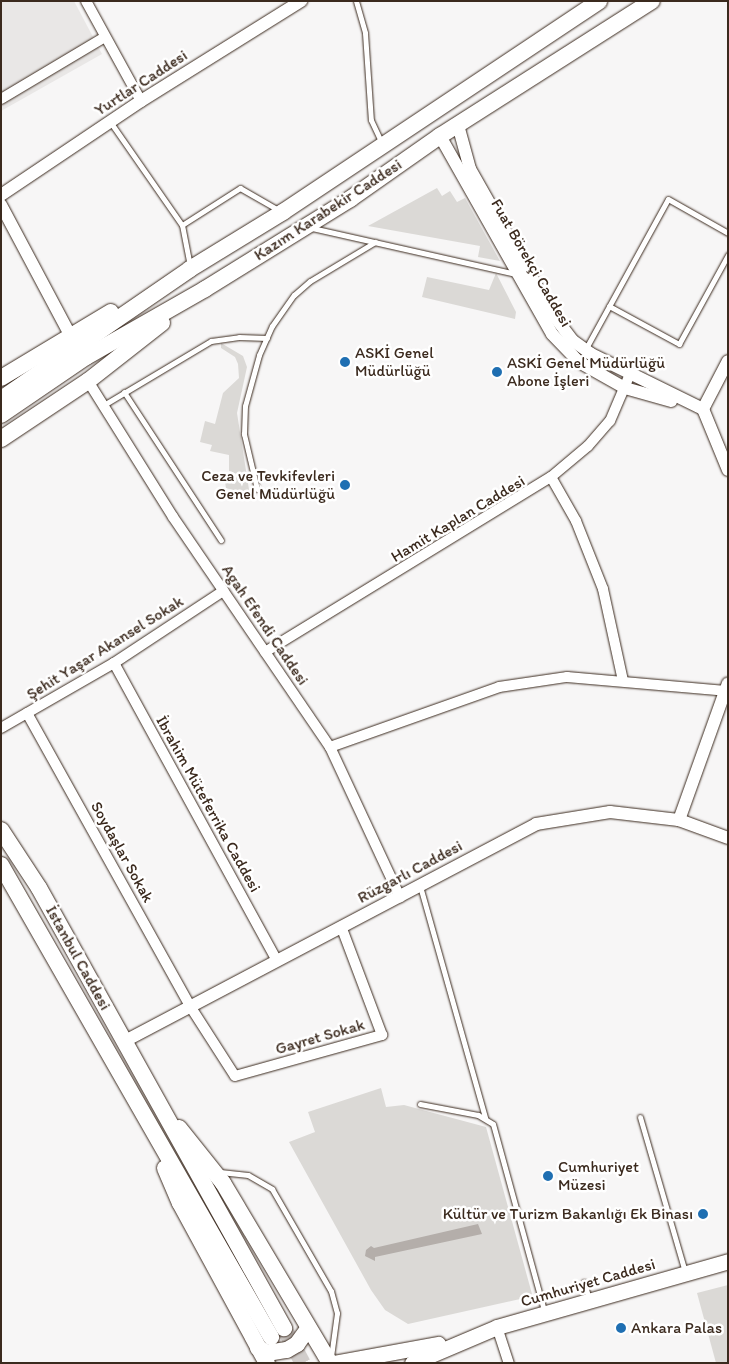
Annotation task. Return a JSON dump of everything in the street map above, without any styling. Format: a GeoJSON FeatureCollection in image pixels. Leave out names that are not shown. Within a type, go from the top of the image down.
{"type":"FeatureCollection","features":[{"type":"Feature","properties":{"kind":"main road","name":"Kazım Karabekir Caddesi"},"geometry":{"type":"LineString","coordinates":[[1,399],[190,269],[283,212],[599,1]]}},
{"type":"Feature","properties":{"kind":"main road","name":"Kazım Karabekir Caddesi"},"geometry":{"type":"LineString","coordinates":[[1,415],[78,346],[206,289],[306,226],[440,136],[652,1]]}},
{"type":"Feature","properties":{"kind":"main road"},"geometry":{"type":"LineString","coordinates":[[1,439],[88,380],[206,289]]}},
{"type":"Feature","properties":{"kind":"main road"},"geometry":{"type":"LineString","coordinates":[[1,378],[78,346]]}},
{"type":"Feature","properties":{"kind":"main road","name":"İstanbul Caddesi"},"geometry":{"type":"LineString","coordinates":[[1,825],[5,837],[40,888],[125,1041],[180,1203],[267,1363]]}},
{"type":"Feature","properties":{"kind":"main road","name":"İstanbul Caddesi"},"geometry":{"type":"LineString","coordinates":[[1,865],[142,1093],[277,1332]]}},
{"type":"Feature","properties":{"kind":"main road","name":"İstanbul Caddesi"},"geometry":{"type":"LineString","coordinates":[[142,1093],[214,1171],[331,1363]]}},
{"type":"Feature","properties":{"kind":"main road","name":"Cumhuriyet Caddesi"},"geometry":{"type":"LineString","coordinates":[[412,1363],[460,1340],[497,1327],[728,1261]]}},
{"type":"Feature","properties":{"kind":"main road"},"geometry":{"type":"LineString","coordinates":[[258,1348],[267,1353],[287,1350],[298,1344],[308,1328]]}},
{"type":"Feature","properties":{"kind":"main road","name":"Cumhuriyet Caddesi"},"geometry":{"type":"LineString","coordinates":[[331,1363],[460,1340]]}},
{"type":"Feature","properties":{"kind":"street"},"geometry":{"type":"LineString","coordinates":[[86,1],[141,101]]}},
{"type":"Feature","properties":{"kind":"street","name":"Yurtlar Caddesi"},"geometry":{"type":"LineString","coordinates":[[1,195],[141,101],[301,1]]}},
{"type":"Feature","properties":{"kind":"street"},"geometry":{"type":"LineString","coordinates":[[1,98],[106,37]]}},
{"type":"Feature","properties":{"kind":"street","name":"Fuat Börekçi Caddesi"},"geometry":{"type":"LineString","coordinates":[[458,125],[470,170],[551,312],[572,340],[585,350],[630,374],[703,409]]}},
{"type":"Feature","properties":{"kind":"street","name":"Fuat Börekçi Caddesi"},"geometry":{"type":"LineString","coordinates":[[440,136],[516,274],[552,334],[565,350],[579,362],[625,388],[703,409]]}},
{"type":"Feature","properties":{"kind":"street"},"geometry":{"type":"LineString","coordinates":[[1,205],[78,346]]}},
{"type":"Feature","properties":{"kind":"street"},"geometry":{"type":"LineString","coordinates":[[728,361],[703,409],[728,470]]}},
{"type":"Feature","properties":{"kind":"street","name":"Hamit Kaplan Caddesi"},"geometry":{"type":"LineString","coordinates":[[265,652],[526,496],[551,477],[588,446],[610,421],[630,374]]}},
{"type":"Feature","properties":{"kind":"street","name":"Agah Efendi Caddesi"},"geometry":{"type":"LineString","coordinates":[[88,380],[101,406],[223,592],[330,747],[400,897]]}},
{"type":"Feature","properties":{"kind":"street"},"geometry":{"type":"LineString","coordinates":[[551,477],[576,522],[603,589],[623,681]]}},
{"type":"Feature","properties":{"kind":"street","name":"Şehit Yaşar Akansel Sokak"},"geometry":{"type":"LineString","coordinates":[[1,728],[114,663],[223,592]]}},
{"type":"Feature","properties":{"kind":"street","name":"İbrahim Müteferrika Caddesi"},"geometry":{"type":"LineString","coordinates":[[114,663],[276,959]]}},
{"type":"Feature","properties":{"kind":"street"},"geometry":{"type":"LineString","coordinates":[[330,747],[499,687],[567,677],[727,688],[679,820]]}},
{"type":"Feature","properties":{"kind":"street","name":"Soydaşlar Sokak"},"geometry":{"type":"LineString","coordinates":[[27,713],[190,1006]]}},
{"type":"Feature","properties":{"kind":"street","name":"Rüzgarlı Caddesi"},"geometry":{"type":"LineString","coordinates":[[125,1041],[276,959],[400,897],[536,824],[610,812],[679,820],[728,838]]}},
{"type":"Feature","properties":{"kind":"street","name":"Gayret Sokak"},"geometry":{"type":"LineString","coordinates":[[190,1006],[235,1076],[382,1035],[342,926]]}},
{"type":"Feature","properties":{"kind":"street"},"geometry":{"type":"LineString","coordinates":[[497,1327],[509,1363]]}},
{"type":"Feature","properties":{"kind":"lane"},"geometry":{"type":"LineString","coordinates":[[356,1],[365,33],[370,120],[382,145]]}},
{"type":"Feature","properties":{"kind":"lane"},"geometry":{"type":"LineString","coordinates":[[110,122],[182,226],[190,269]]}},
{"type":"Feature","properties":{"kind":"lane"},"geometry":{"type":"LineString","coordinates":[[182,226],[240,188],[283,212]]}},
{"type":"Feature","properties":{"kind":"lane"},"geometry":{"type":"LineString","coordinates":[[585,350],[668,199],[728,233]]}},
{"type":"Feature","properties":{"kind":"lane"},"geometry":{"type":"LineString","coordinates":[[306,226],[516,274]]}},
{"type":"Feature","properties":{"kind":"lane"},"geometry":{"type":"LineString","coordinates":[[257,489],[244,434],[245,406],[267,338],[294,295],[310,281],[376,242]]}},
{"type":"Feature","properties":{"kind":"lane"},"geometry":{"type":"LineString","coordinates":[[609,306],[679,344],[728,255]]}},
{"type":"Feature","properties":{"kind":"lane"},"geometry":{"type":"LineString","coordinates":[[101,406],[211,341],[239,337],[267,338]]}},
{"type":"Feature","properties":{"kind":"lane"},"geometry":{"type":"LineString","coordinates":[[124,392],[221,540]]}},
{"type":"Feature","properties":{"kind":"lane"},"geometry":{"type":"LineString","coordinates":[[420,886],[485,1118]]}},
{"type":"Feature","properties":{"kind":"lane"},"geometry":{"type":"LineString","coordinates":[[420,1104],[485,1118],[493,1124],[545,1313]]}},
{"type":"Feature","properties":{"kind":"lane"},"geometry":{"type":"LineString","coordinates":[[640,1117],[685,1273]]}},
{"type":"Feature","properties":{"kind":"lane"},"geometry":{"type":"LineString","coordinates":[[214,1171],[248,1176],[264,1182],[272,1189],[332,1291],[337,1312],[331,1363]]}},
{"type":"Feature","properties":{"kind":"lane"},"geometry":{"type":"LineString","coordinates":[[584,1282],[589,1301]]}},
{"type":"Feature","properties":{"kind":"shaded area"},"geometry":{"type":"Polygon","coordinates":[[[1,1],[74,1],[102,54],[1,111],[1,1]]]}},
{"type":"Feature","properties":{"kind":"shaded area"},"geometry":{"type":"Polygon","coordinates":[[[437,188],[442,196],[450,191],[457,202],[465,198],[500,261],[478,257],[480,246],[368,226],[437,188]]]}},
{"type":"Feature","properties":{"kind":"shaded area"},"geometry":{"type":"Polygon","coordinates":[[[496,273],[516,312],[515,319],[422,297],[427,277],[489,290],[496,273]]]}},
{"type":"Feature","properties":{"kind":"shaded area"},"geometry":{"type":"Polygon","coordinates":[[[221,343],[243,356],[247,367],[237,413],[250,496],[226,488],[225,482],[235,484],[237,474],[229,471],[229,455],[210,451],[212,445],[200,442],[205,421],[215,424],[223,393],[239,378],[238,364],[235,357],[221,348],[221,343]]]}},
{"type":"Feature","properties":{"kind":"shaded area"},"geometry":{"type":"Polygon","coordinates":[[[381,1088],[386,1107],[404,1105],[486,1127],[532,1294],[529,1297],[408,1324],[385,1310],[371,1290],[289,1142],[315,1132],[308,1112],[381,1088]]]}},
{"type":"Feature","properties":{"kind":"shaded area"},"geometry":{"type":"Polygon","coordinates":[[[478,1224],[482,1234],[375,1257],[375,1261],[365,1256],[366,1250],[371,1246],[374,1248],[478,1224]]]}},
{"type":"Feature","properties":{"kind":"shaded area"},"geometry":{"type":"Polygon","coordinates":[[[728,1285],[728,1363],[716,1363],[697,1293],[728,1285]]]}},
{"type":"Feature","properties":{"kind":"tunnel"},"geometry":{"type":"LineString","coordinates":[[284,1328],[303,1363]]}},
{"type":"Feature","properties":{"kind":"place","name":"ASKİ Genel Müdürlüğü"},"geometry":{"type":"Point","coordinates":[345,362]}},
{"type":"Feature","properties":{"kind":"place","name":"ASKİ Genel Müdürlüğü Abone İşleri"},"geometry":{"type":"Point","coordinates":[497,372]}},
{"type":"Feature","properties":{"kind":"place","name":"Ceza ve Tevkifevleri Genel Müdürlüğü"},"geometry":{"type":"Point","coordinates":[345,485]}},
{"type":"Feature","properties":{"kind":"place","name":"Cumhuriyet Müzesi"},"geometry":{"type":"Point","coordinates":[548,1176]}},
{"type":"Feature","properties":{"kind":"place","name":"Kültür ve Turizm Bakanlığı Ek Binası"},"geometry":{"type":"Point","coordinates":[703,1214]}},
{"type":"Feature","properties":{"kind":"place","name":"Ankara Palas"},"geometry":{"type":"Point","coordinates":[621,1328]}}]}
